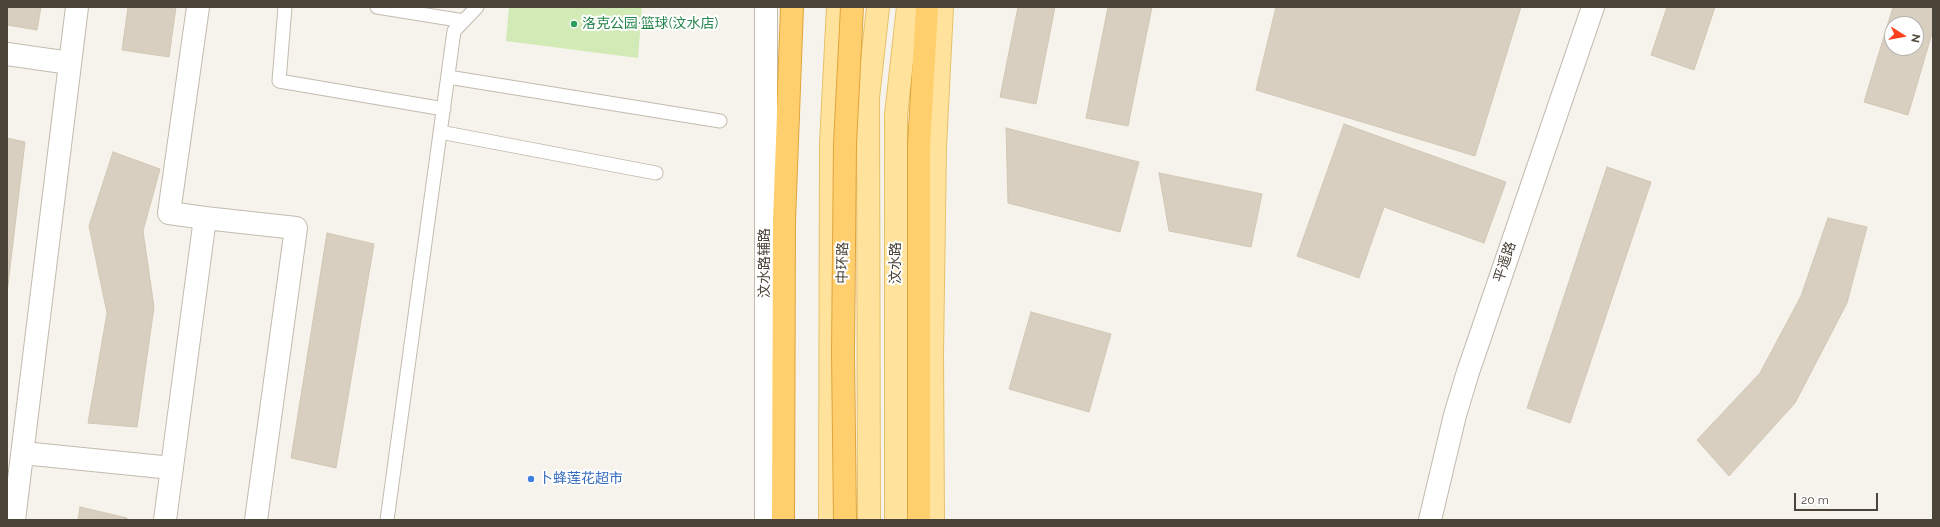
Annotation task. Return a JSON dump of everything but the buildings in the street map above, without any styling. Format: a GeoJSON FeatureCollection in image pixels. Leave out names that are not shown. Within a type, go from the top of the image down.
{"type":"FeatureCollection","features":[{"type":"Feature","properties":{"kind":"highway"},"geometry":{"type":"LineString","coordinates":[[773,517],[792,7]]}},
{"type":"Feature","properties":{"kind":"highway","name":"中环路"},"geometry":{"type":"LineString","coordinates":[[845,520],[843,353],[845,144],[852,7]]}},
{"type":"Feature","properties":{"kind":"highway"},"geometry":{"type":"LineString","coordinates":[[919,520],[919,146],[927,7]]}},
{"type":"Feature","properties":{"kind":"main road"},"geometry":{"type":"LineString","coordinates":[[830,520],[831,144],[838,7]]}},
{"type":"Feature","properties":{"kind":"main road","name":"汶水路"},"geometry":{"type":"LineString","coordinates":[[870,520],[868,98],[878,7]]}},
{"type":"Feature","properties":{"kind":"main road","name":"汶水路"},"geometry":{"type":"LineString","coordinates":[[896,520],[896,115],[908,7]]}},
{"type":"Feature","properties":{"kind":"main road"},"geometry":{"type":"LineString","coordinates":[[933,520],[932,354],[935,148],[942,7]]}},
{"type":"Feature","properties":{"kind":"main road"},"geometry":{"type":"LineString","coordinates":[[830,487],[869,378]]}},
{"type":"Feature","properties":{"kind":"street"},"geometry":{"type":"LineString","coordinates":[[14,520],[77,7]]}},
{"type":"Feature","properties":{"kind":"street"},"geometry":{"type":"LineString","coordinates":[[198,7],[169,213],[296,228],[256,520]]}},
{"type":"Feature","properties":{"kind":"street","name":"汶水路辅路"},"geometry":{"type":"LineString","coordinates":[[766,7],[773,517]]}},
{"type":"Feature","properties":{"kind":"street","name":"平遥路"},"geometry":{"type":"LineString","coordinates":[[1430,520],[1455,415],[1468,372],[1593,7]]}},
{"type":"Feature","properties":{"kind":"street"},"geometry":{"type":"LineString","coordinates":[[7,54],[70,63]]}},
{"type":"Feature","properties":{"kind":"street"},"geometry":{"type":"LineString","coordinates":[[165,520],[205,218]]}},
{"type":"Feature","properties":{"kind":"street"},"geometry":{"type":"LineString","coordinates":[[23,453],[172,468]]}},
{"type":"Feature","properties":{"kind":"lane"},"geometry":{"type":"LineString","coordinates":[[286,7],[279,81],[444,110]]}},
{"type":"Feature","properties":{"kind":"lane"},"geometry":{"type":"LineString","coordinates":[[377,7],[464,21]]}},
{"type":"Feature","properties":{"kind":"lane"},"geometry":{"type":"LineString","coordinates":[[387,520],[454,31],[477,7]]}},
{"type":"Feature","properties":{"kind":"lane"},"geometry":{"type":"LineString","coordinates":[[448,77],[720,121]]}},
{"type":"Feature","properties":{"kind":"lane"},"geometry":{"type":"LineString","coordinates":[[440,132],[656,173]]}},
{"type":"Feature","properties":{"kind":"green space","name":"洛克公园·篮球(汶水店)"},"geometry":{"type":"Polygon","coordinates":[[[509,7],[642,7],[638,58],[506,41],[509,7]]]}},
{"type":"Feature","properties":{"kind":"place","name":"洛克公园·篮球(汶水店)"},"geometry":{"type":"Point","coordinates":[574,24]}},
{"type":"Feature","properties":{"kind":"place","name":"卜蜂莲花超市"},"geometry":{"type":"Point","coordinates":[531,479]}}]}
